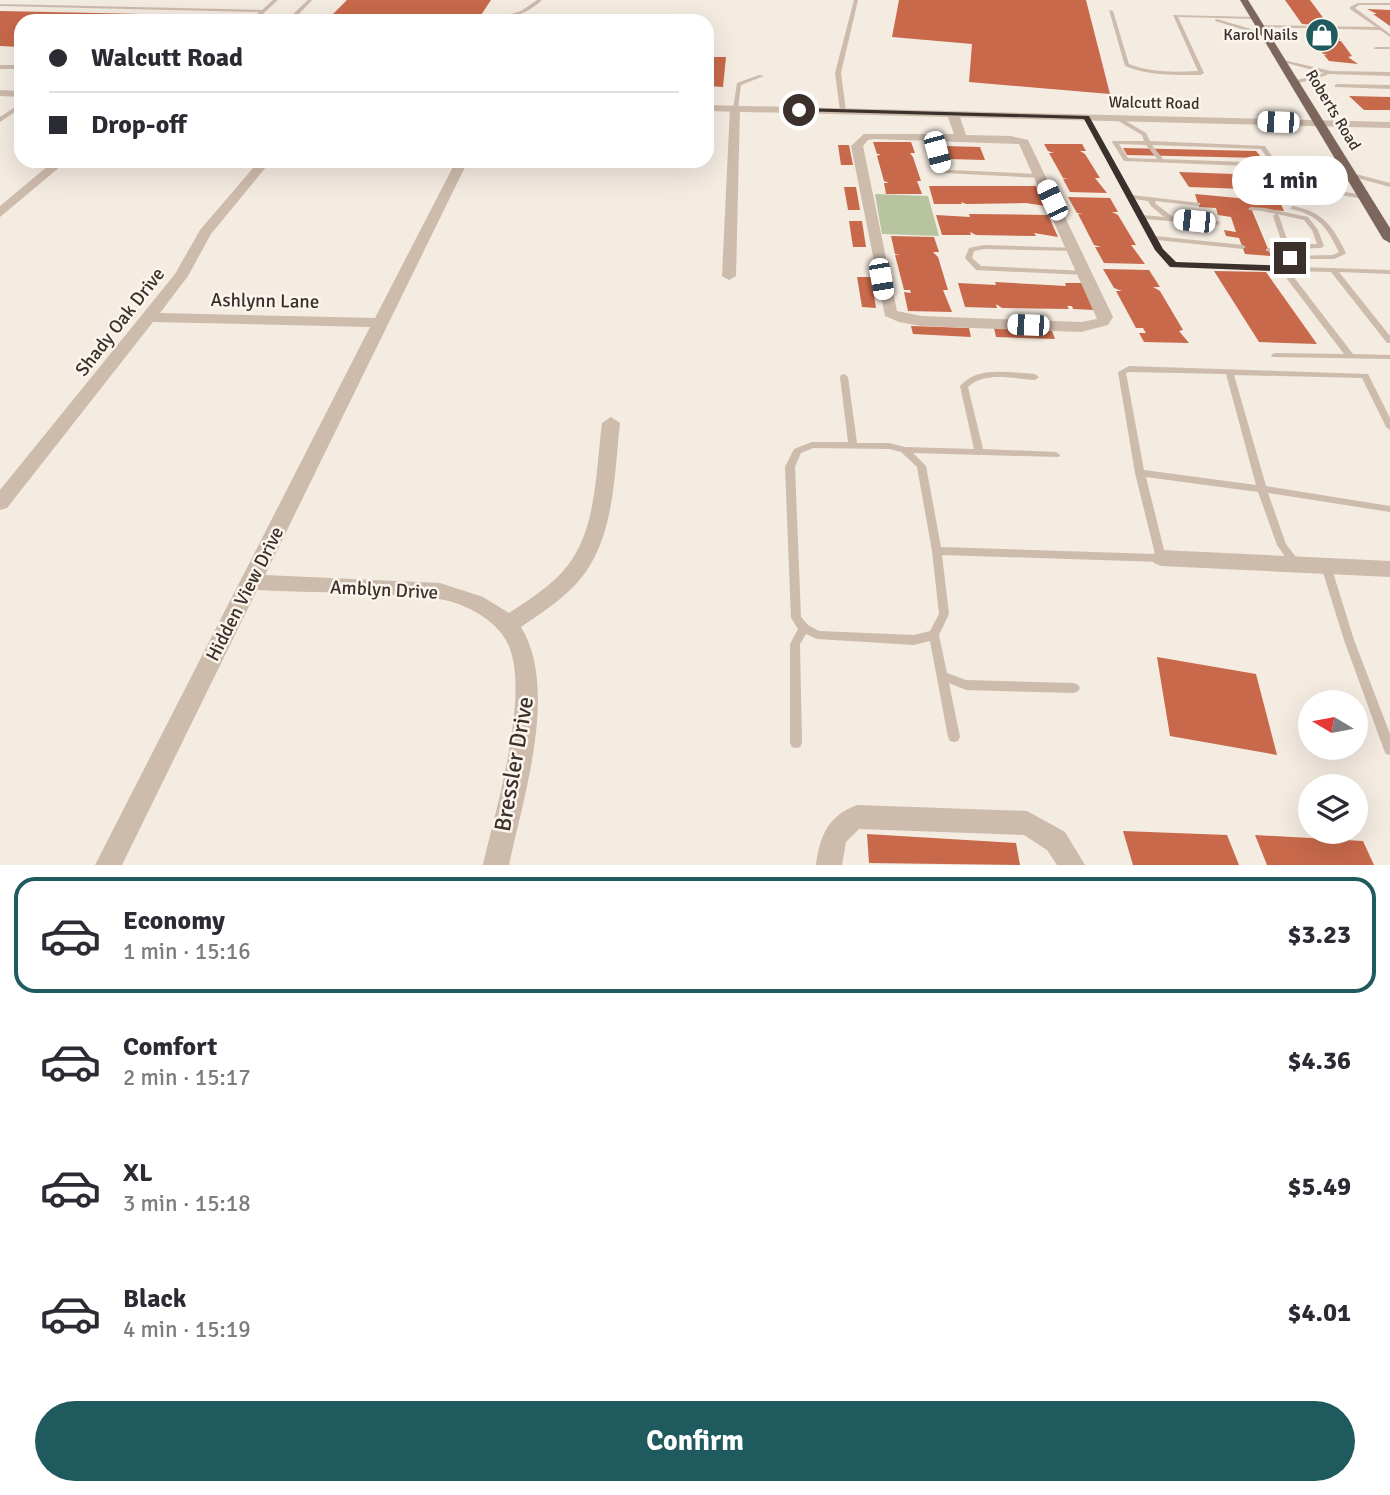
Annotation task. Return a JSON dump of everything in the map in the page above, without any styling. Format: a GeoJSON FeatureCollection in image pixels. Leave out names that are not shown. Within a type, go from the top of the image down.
{"type":"FeatureCollection","features":[{"type":"Feature","properties":{"kind":"main road","name":"Roberts Road"},"geometry":{"type":"LineString","coordinates":[[1244,0],[1390,239]]}},
{"type":"Feature","properties":{"kind":"street","name":"Walcutt Road"},"geometry":{"type":"LineString","coordinates":[[714,108],[1390,125]]}},
{"type":"Feature","properties":{"kind":"street"},"geometry":{"type":"LineString","coordinates":[[729,276],[736,108]]}},
{"type":"Feature","properties":{"kind":"street"},"geometry":{"type":"LineString","coordinates":[[953,114],[961,137]]}},
{"type":"Feature","properties":{"kind":"street"},"geometry":{"type":"LineString","coordinates":[[864,137],[961,137],[1022,140],[1105,317],[1097,325],[921,321],[896,317],[886,306],[857,146],[864,137]]}},
{"type":"Feature","properties":{"kind":"street"},"geometry":{"type":"LineString","coordinates":[[0,213],[53,168]]}},
{"type":"Feature","properties":{"kind":"street","name":"Shady Oak Drive"},"geometry":{"type":"LineString","coordinates":[[0,503],[181,276],[205,233],[259,168]]}},
{"type":"Feature","properties":{"kind":"street","name":"Hidden View Drive"},"geometry":{"type":"LineString","coordinates":[[107,865],[458,168]]}},
{"type":"Feature","properties":{"kind":"street","name":"Ashlynn Lane"},"geometry":{"type":"LineString","coordinates":[[149,317],[380,323]]}},
{"type":"Feature","properties":{"kind":"street"},"geometry":{"type":"LineString","coordinates":[[508,625],[558,588],[577,569],[588,549],[595,529],[611,423]]}},
{"type":"Feature","properties":{"kind":"street"},"geometry":{"type":"LineString","coordinates":[[1161,558],[1390,569]]}},
{"type":"Feature","properties":{"kind":"street","name":"Amblyn Drive"},"geometry":{"type":"LineString","coordinates":[[251,582],[440,591],[464,598],[508,625]]}},
{"type":"Feature","properties":{"kind":"street","name":"Bressler Drive"},"geometry":{"type":"LineString","coordinates":[[496,865],[527,693],[527,668],[508,625]]}},
{"type":"Feature","properties":{"kind":"street"},"geometry":{"type":"LineString","coordinates":[[829,865],[835,834],[843,822],[857,817],[1027,823],[1056,841],[1072,865]]}},
{"type":"Feature","properties":{"kind":"lane"},"geometry":{"type":"LineString","coordinates":[[74,7],[85,0]]}},
{"type":"Feature","properties":{"kind":"lane"},"geometry":{"type":"LineString","coordinates":[[260,14],[276,0]]}},
{"type":"Feature","properties":{"kind":"lane"},"geometry":{"type":"LineString","coordinates":[[295,14],[310,0]]}},
{"type":"Feature","properties":{"kind":"lane"},"geometry":{"type":"LineString","coordinates":[[512,14],[540,0]]}},
{"type":"Feature","properties":{"kind":"lane"},"geometry":{"type":"LineString","coordinates":[[843,111],[838,74],[856,0]]}},
{"type":"Feature","properties":{"kind":"lane"},"geometry":{"type":"LineString","coordinates":[[1390,4],[1358,4],[1352,8],[1390,36]]}},
{"type":"Feature","properties":{"kind":"lane"},"geometry":{"type":"LineString","coordinates":[[0,5],[264,11]]}},
{"type":"Feature","properties":{"kind":"lane"},"geometry":{"type":"LineString","coordinates":[[1111,11],[1127,65],[1139,69],[1191,73],[1201,73],[1175,16],[1208,18],[1261,27],[1381,29]]}},
{"type":"Feature","properties":{"kind":"lane"},"geometry":{"type":"LineString","coordinates":[[1208,18],[1261,27]]}},
{"type":"Feature","properties":{"kind":"lane"},"geometry":{"type":"LineString","coordinates":[[1376,48],[1390,48]]}},
{"type":"Feature","properties":{"kind":"lane"},"geometry":{"type":"LineString","coordinates":[[1281,60],[1331,73],[1390,74]]}},
{"type":"Feature","properties":{"kind":"lane"},"geometry":{"type":"LineString","coordinates":[[1295,82],[1331,73]]}},
{"type":"Feature","properties":{"kind":"lane"},"geometry":{"type":"LineString","coordinates":[[736,108],[739,84],[761,76]]}},
{"type":"Feature","properties":{"kind":"lane"},"geometry":{"type":"LineString","coordinates":[[1337,86],[1390,87]]}},
{"type":"Feature","properties":{"kind":"lane"},"geometry":{"type":"LineString","coordinates":[[1086,117],[1153,238],[1173,265],[1390,272]]}},
{"type":"Feature","properties":{"kind":"lane"},"geometry":{"type":"LineString","coordinates":[[1117,118],[1144,134]]}},
{"type":"Feature","properties":{"kind":"lane"},"geometry":{"type":"LineString","coordinates":[[1153,119],[1144,127],[1144,134],[1161,161]]}},
{"type":"Feature","properties":{"kind":"lane"},"geometry":{"type":"LineString","coordinates":[[933,137],[941,167],[947,172],[1041,176]]}},
{"type":"Feature","properties":{"kind":"lane"},"geometry":{"type":"LineString","coordinates":[[1275,165],[1126,160],[1115,142],[1263,147],[1275,165],[1289,186],[1365,197]]}},
{"type":"Feature","properties":{"kind":"lane"},"geometry":{"type":"LineString","coordinates":[[1352,175],[1390,185]]}},
{"type":"Feature","properties":{"kind":"lane"},"geometry":{"type":"LineString","coordinates":[[1130,198],[1197,201]]}},
{"type":"Feature","properties":{"kind":"lane"},"geometry":{"type":"LineString","coordinates":[[1154,199],[1153,205],[1171,219]]}},
{"type":"Feature","properties":{"kind":"lane"},"geometry":{"type":"LineString","coordinates":[[1268,250],[1335,257],[1342,253],[1327,224],[1313,213],[1282,207]]}},
{"type":"Feature","properties":{"kind":"lane"},"geometry":{"type":"LineString","coordinates":[[1251,209],[1306,218],[1321,246],[1288,252]]}},
{"type":"Feature","properties":{"kind":"lane"},"geometry":{"type":"LineString","coordinates":[[1141,216],[1217,223]]}},
{"type":"Feature","properties":{"kind":"lane"},"geometry":{"type":"LineString","coordinates":[[1276,216],[1296,269]]}},
{"type":"Feature","properties":{"kind":"lane"},"geometry":{"type":"LineString","coordinates":[[1153,238],[1243,247]]}},
{"type":"Feature","properties":{"kind":"lane"},"geometry":{"type":"LineString","coordinates":[[1074,249],[971,248],[968,258],[979,268],[1086,272]]}},
{"type":"Feature","properties":{"kind":"lane"},"geometry":{"type":"LineString","coordinates":[[1283,268],[1351,357]]}},
{"type":"Feature","properties":{"kind":"lane"},"geometry":{"type":"LineString","coordinates":[[1333,270],[1390,341]]}},
{"type":"Feature","properties":{"kind":"lane"},"geometry":{"type":"LineString","coordinates":[[1275,355],[1390,357]]}},
{"type":"Feature","properties":{"kind":"lane"},"geometry":{"type":"LineString","coordinates":[[937,551],[1161,558],[1140,473],[1122,372],[1129,369],[1366,376],[1390,427]]}},
{"type":"Feature","properties":{"kind":"lane"},"geometry":{"type":"LineString","coordinates":[[1230,374],[1262,489],[1282,545],[1297,565]]}},
{"type":"Feature","properties":{"kind":"lane"},"geometry":{"type":"LineString","coordinates":[[844,377],[853,445]]}},
{"type":"Feature","properties":{"kind":"lane"},"geometry":{"type":"LineString","coordinates":[[979,453],[964,386],[969,379],[1035,377]]}},
{"type":"Feature","properties":{"kind":"lane"},"geometry":{"type":"LineString","coordinates":[[934,635],[900,639],[817,635],[804,628],[796,618],[793,607],[792,458],[797,451],[812,445],[889,446],[904,450],[1056,455]]}},
{"type":"Feature","properties":{"kind":"lane"},"geometry":{"type":"LineString","coordinates":[[904,450],[921,466],[937,551],[944,614],[934,635],[954,737]]}},
{"type":"Feature","properties":{"kind":"lane"},"geometry":{"type":"LineString","coordinates":[[1140,473],[1390,509]]}},
{"type":"Feature","properties":{"kind":"lane"},"geometry":{"type":"LineString","coordinates":[[1326,566],[1349,640],[1390,750]]}},
{"type":"Feature","properties":{"kind":"lane"},"geometry":{"type":"LineString","coordinates":[[796,743],[795,644],[804,628]]}},
{"type":"Feature","properties":{"kind":"lane"},"geometry":{"type":"LineString","coordinates":[[943,676],[966,685],[1074,688]]}},
{"type":"Feature","properties":{"kind":"green space"},"geometry":{"type":"Polygon","coordinates":[[[875,194],[928,196],[939,236],[882,234],[875,194]]]}},
{"type":"Feature","properties":{"kind":"building"},"geometry":{"type":"Polygon","coordinates":[[[347,0],[491,0],[482,14],[333,14],[347,0]]]}},
{"type":"Feature","properties":{"kind":"building"},"geometry":{"type":"Polygon","coordinates":[[[899,0],[1086,0],[1110,94],[969,82],[972,44],[892,37],[899,0]]]}},
{"type":"Feature","properties":{"kind":"building"},"geometry":{"type":"Polygon","coordinates":[[[1285,0],[1310,0],[1324,19],[1316,20],[1325,20],[1329,26],[1302,24],[1285,0]]]}},
{"type":"Feature","properties":{"kind":"building"},"geometry":{"type":"Polygon","coordinates":[[[1367,9],[1390,10],[1390,26],[1373,14],[1377,14],[1367,9]]]}},
{"type":"Feature","properties":{"kind":"building"},"geometry":{"type":"Polygon","coordinates":[[[0,11],[143,14],[14,14],[14,47],[0,46],[0,11]]]}},
{"type":"Feature","properties":{"kind":"building"},"geometry":{"type":"Polygon","coordinates":[[[1308,32],[1335,34],[1340,40],[1336,41],[1341,41],[1352,56],[1348,57],[1358,64],[1329,61],[1324,55],[1328,54],[1323,54],[1313,39],[1316,38],[1308,32]]]}},
{"type":"Feature","properties":{"kind":"building"},"geometry":{"type":"Polygon","coordinates":[[[714,57],[726,57],[723,87],[714,86],[714,57]]]}},
{"type":"Feature","properties":{"kind":"building"},"geometry":{"type":"Polygon","coordinates":[[[1349,96],[1390,97],[1390,110],[1364,110],[1349,96]]]}},
{"type":"Feature","properties":{"kind":"building"},"geometry":{"type":"Polygon","coordinates":[[[873,142],[911,142],[915,153],[910,153],[921,181],[917,181],[922,194],[886,194],[884,183],[889,183],[884,181],[877,156],[881,154],[877,154],[873,142]]]}},
{"type":"Feature","properties":{"kind":"building"},"geometry":{"type":"Polygon","coordinates":[[[1044,144],[1082,144],[1086,151],[1080,151],[1085,154],[1100,178],[1095,178],[1107,193],[1070,192],[1063,179],[1068,178],[1063,178],[1049,153],[1054,153],[1048,151],[1044,144]]]}},
{"type":"Feature","properties":{"kind":"building"},"geometry":{"type":"Polygon","coordinates":[[[838,145],[849,145],[853,165],[841,165],[838,145]]]}},
{"type":"Feature","properties":{"kind":"building"},"geometry":{"type":"Polygon","coordinates":[[[944,146],[980,147],[985,160],[948,159],[944,146]]]}},
{"type":"Feature","properties":{"kind":"building"},"geometry":{"type":"Polygon","coordinates":[[[1123,148],[1256,151],[1262,158],[1127,155],[1123,148]]]}},
{"type":"Feature","properties":{"kind":"building"},"geometry":{"type":"Polygon","coordinates":[[[1179,172],[1234,174],[1245,189],[1189,187],[1179,172]]]}},
{"type":"Feature","properties":{"kind":"building"},"geometry":{"type":"Polygon","coordinates":[[[929,186],[1036,186],[1045,206],[1026,203],[934,204],[929,186]]]}},
{"type":"Feature","properties":{"kind":"building"},"geometry":{"type":"Polygon","coordinates":[[[844,187],[856,187],[860,210],[848,210],[844,187]]]}},
{"type":"Feature","properties":{"kind":"building"},"geometry":{"type":"Polygon","coordinates":[[[1195,194],[1280,202],[1284,211],[1251,208],[1271,256],[1245,254],[1239,238],[1226,236],[1224,230],[1236,232],[1231,217],[1218,215],[1216,208],[1199,207],[1195,194]]]}},
{"type":"Feature","properties":{"kind":"building"},"geometry":{"type":"Polygon","coordinates":[[[1068,197],[1110,198],[1118,212],[1112,212],[1118,215],[1136,245],[1131,245],[1145,264],[1104,263],[1095,247],[1101,247],[1094,245],[1078,214],[1083,214],[1077,213],[1068,197]]]}},
{"type":"Feature","properties":{"kind":"building"},"geometry":{"type":"Polygon","coordinates":[[[969,214],[1048,215],[1058,237],[1034,233],[1036,236],[976,235],[970,232],[971,235],[942,235],[936,215],[970,217],[969,214]]]}},
{"type":"Feature","properties":{"kind":"building"},"geometry":{"type":"Polygon","coordinates":[[[849,221],[862,221],[866,247],[853,247],[849,221]]]}},
{"type":"Feature","properties":{"kind":"building"},"geometry":{"type":"Polygon","coordinates":[[[891,236],[934,237],[939,252],[933,252],[938,257],[948,290],[943,290],[952,312],[908,311],[904,292],[911,293],[910,290],[904,290],[895,255],[900,254],[895,254],[891,236]]]}},
{"type":"Feature","properties":{"kind":"building"},"geometry":{"type":"Polygon","coordinates":[[[1103,269],[1149,270],[1160,287],[1153,287],[1160,291],[1183,330],[1179,331],[1189,343],[1144,342],[1139,333],[1146,333],[1143,328],[1136,328],[1116,291],[1122,291],[1114,288],[1103,269]]]}},
{"type":"Feature","properties":{"kind":"building"},"geometry":{"type":"Polygon","coordinates":[[[1214,271],[1266,272],[1317,344],[1259,342],[1214,271]]]}},
{"type":"Feature","properties":{"kind":"building"},"geometry":{"type":"Polygon","coordinates":[[[857,277],[871,277],[876,308],[862,307],[857,277]]]}},
{"type":"Feature","properties":{"kind":"building"},"geometry":{"type":"Polygon","coordinates":[[[995,282],[1066,286],[1065,283],[1082,283],[1094,310],[1073,309],[1072,306],[1067,306],[1069,309],[1002,308],[996,304],[997,308],[965,307],[958,283],[996,285],[995,282]]]}},
{"type":"Feature","properties":{"kind":"building"},"geometry":{"type":"Polygon","coordinates":[[[911,326],[969,328],[971,337],[913,334],[911,326]]]}},
{"type":"Feature","properties":{"kind":"building"},"geometry":{"type":"Polygon","coordinates":[[[994,328],[1052,331],[1055,339],[996,337],[994,328]]]}},
{"type":"Feature","properties":{"kind":"building"},"geometry":{"type":"Polygon","coordinates":[[[1157,657],[1256,674],[1277,755],[1170,736],[1157,657]]]}},
{"type":"Feature","properties":{"kind":"building"},"geometry":{"type":"Polygon","coordinates":[[[1123,831],[1227,835],[1239,865],[1133,865],[1123,831]]]}},
{"type":"Feature","properties":{"kind":"building"},"geometry":{"type":"Polygon","coordinates":[[[867,834],[1016,843],[1020,865],[869,863],[867,834]]]}},
{"type":"Feature","properties":{"kind":"building"},"geometry":{"type":"Polygon","coordinates":[[[1255,835],[1298,837],[1298,844],[1364,844],[1374,865],[1267,865],[1255,835]]]}},
{"type":"Feature","properties":{"kind":"place","name":"Karol Nails"},"geometry":{"type":"Point","coordinates":[1322,35]}},
{"type":"Feature","properties":{"kind":"route"},"geometry":{"type":"LineString","coordinates":[[799,110],[1086,117],[1159,250],[1173,265],[1296,269],[1290,258]]}}]}
